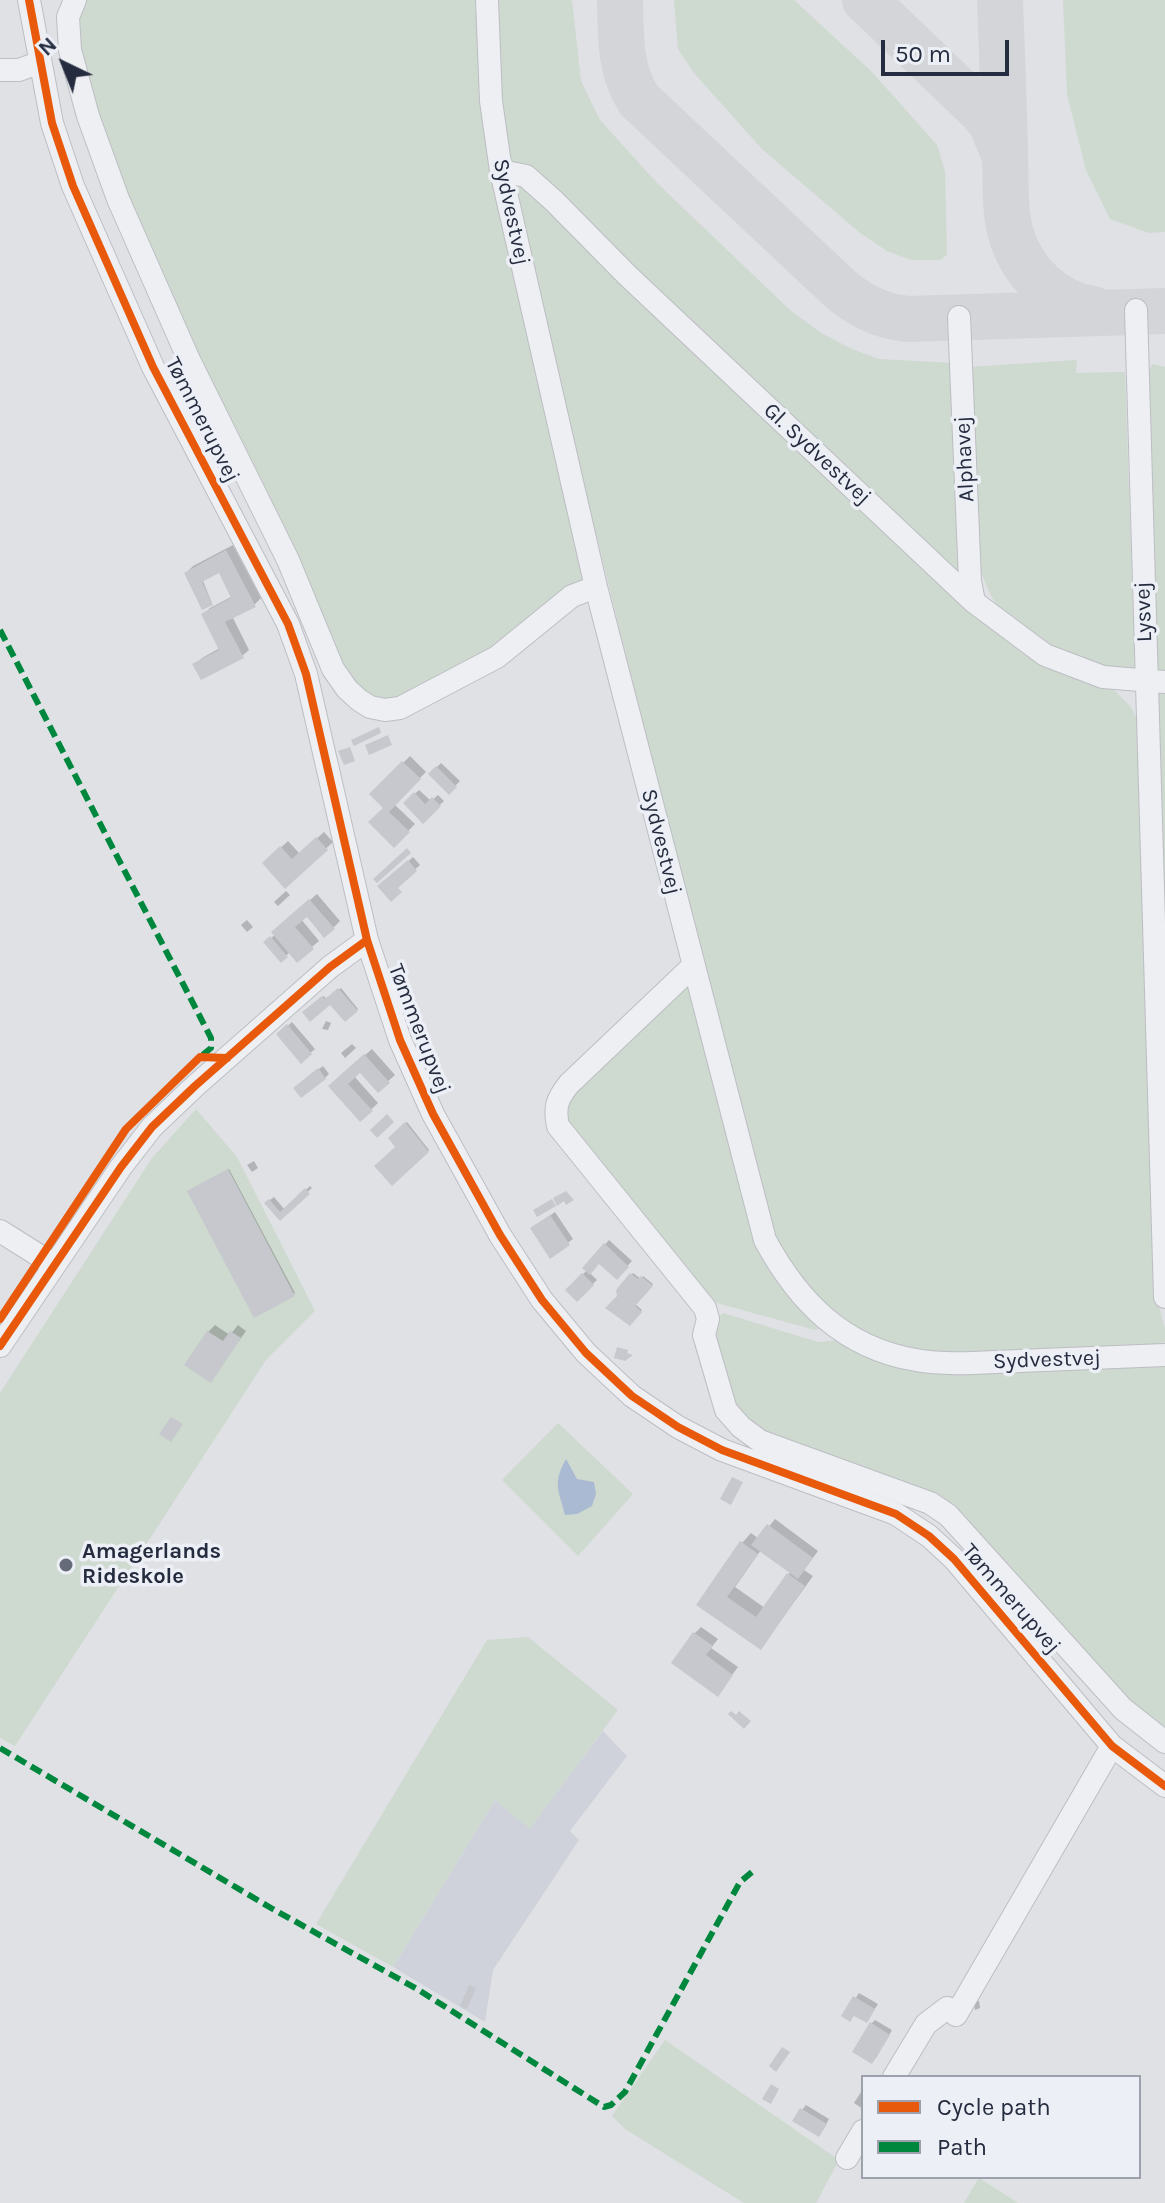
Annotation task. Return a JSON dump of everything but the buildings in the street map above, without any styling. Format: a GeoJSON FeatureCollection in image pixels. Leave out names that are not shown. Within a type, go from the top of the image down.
{"type":"FeatureCollection","features":[{"type":"Feature","properties":{"kind":"street","name":"Tømmerupvej"},"geometry":{"type":"LineString","coordinates":[[29,0],[38,63],[52,123],[73,186],[148,356],[288,624],[306,674],[367,940],[400,1040],[433,1114],[500,1235],[533,1287],[586,1353],[632,1396],[678,1427],[722,1450],[896,1514],[929,1536],[954,1559],[1112,1746],[1165,1786]]}},
{"type":"Feature","properties":{"kind":"street"},"geometry":{"type":"LineString","coordinates":[[75,0],[68,17],[70,50],[88,116],[118,199],[219,424],[288,560],[333,669],[347,689],[370,707],[385,710],[400,708],[497,657],[572,596],[596,587]]}},
{"type":"Feature","properties":{"kind":"street","name":"Sydvestvej"},"geometry":{"type":"LineString","coordinates":[[487,0],[491,101],[501,171],[596,587],[765,1240],[784,1275],[810,1306],[853,1337],[876,1349],[915,1360],[955,1363],[1165,1355]]}},
{"type":"Feature","properties":{"kind":"street"},"geometry":{"type":"LineString","coordinates":[[0,70],[19,70],[38,63]]}},
{"type":"Feature","properties":{"kind":"street","name":"Gl. Sydvestvej"},"geometry":{"type":"LineString","coordinates":[[501,171],[526,176],[554,201],[627,275],[974,602],[1045,655],[1103,677],[1155,682]]}},
{"type":"Feature","properties":{"kind":"street","name":"Lysvej"},"geometry":{"type":"LineString","coordinates":[[1136,310],[1155,682],[1165,1297]]}},
{"type":"Feature","properties":{"kind":"street","name":"Alphavej"},"geometry":{"type":"LineString","coordinates":[[959,317],[970,581],[974,602]]}},
{"type":"Feature","properties":{"kind":"street"},"geometry":{"type":"LineString","coordinates":[[0,1346],[121,1167],[152,1127],[318,977],[367,940]]}},
{"type":"Feature","properties":{"kind":"street"},"geometry":{"type":"LineString","coordinates":[[693,966],[569,1084],[557,1098],[555,1110],[558,1126],[705,1308],[708,1319],[704,1335],[726,1410],[741,1427],[760,1441],[930,1503],[948,1515],[1123,1709],[1165,1742]]}},
{"type":"Feature","properties":{"kind":"street"},"geometry":{"type":"LineString","coordinates":[[0,1231],[54,1265]]}},
{"type":"Feature","properties":{"kind":"street"},"geometry":{"type":"LineString","coordinates":[[895,2075],[926,2024],[951,2011],[1112,1746]]}},
{"type":"Feature","properties":{"kind":"street"},"geometry":{"type":"LineString","coordinates":[[847,2158],[861,2134]]}},
{"type":"Feature","properties":{"kind":"shaded area"},"geometry":{"type":"Polygon","coordinates":[[[82,0],[475,0],[481,94],[586,570],[580,586],[492,655],[380,705],[352,687],[171,309],[80,71],[75,11],[82,0]]]}},
{"type":"Feature","properties":{"kind":"shaded area"},"geometry":{"type":"Polygon","coordinates":[[[497,0],[572,0],[581,81],[600,120],[657,183],[790,310],[821,333],[879,359],[953,363],[960,579],[508,162],[499,81],[497,0]]]}},
{"type":"Feature","properties":{"kind":"shaded area"},"geometry":{"type":"Polygon","coordinates":[[[674,0],[794,0],[872,72],[937,145],[945,171],[947,255],[940,260],[911,260],[887,251],[859,232],[762,149],[694,73],[678,49],[674,0]]]}},
{"type":"Feature","properties":{"kind":"shaded area"},"geometry":{"type":"Polygon","coordinates":[[[1063,0],[1165,0],[1165,232],[1149,233],[1110,219],[1086,170],[1067,94],[1063,0]]]}},
{"type":"Feature","properties":{"kind":"shaded area"},"geometry":{"type":"Polygon","coordinates":[[[519,182],[976,615],[1116,692],[1131,707],[1141,728],[1159,1307],[1165,1329],[1165,1342],[1155,1348],[927,1352],[883,1343],[823,1308],[775,1242],[676,861],[511,185],[519,182]]]}},
{"type":"Feature","properties":{"kind":"shaded area"},"geometry":{"type":"Polygon","coordinates":[[[1077,360],[1076,373],[1125,372],[1135,671],[1082,659],[1027,634],[997,606],[979,566],[969,367],[1077,360]]]}},
{"type":"Feature","properties":{"kind":"shaded area"},"geometry":{"type":"Polygon","coordinates":[[[1152,364],[1165,367],[1165,674],[1157,674],[1146,381],[1152,364]]]}},
{"type":"Feature","properties":{"kind":"shaded area"},"geometry":{"type":"Polygon","coordinates":[[[1165,690],[1165,1036],[1154,691],[1165,690]]]}},
{"type":"Feature","properties":{"kind":"shaded area"},"geometry":{"type":"Polygon","coordinates":[[[689,980],[743,1199],[824,1327],[815,1330],[717,1303],[698,1288],[560,1120],[563,1097],[689,980]]]}},
{"type":"Feature","properties":{"kind":"shaded area","name":"Amagerlands Rideskole"},"geometry":{"type":"Polygon","coordinates":[[[196,1109],[237,1157],[315,1311],[266,1360],[15,1746],[0,1738],[0,1393],[152,1158],[196,1109]]]}},
{"type":"Feature","properties":{"kind":"shaded area"},"geometry":{"type":"Polygon","coordinates":[[[723,1313],[818,1342],[840,1340],[854,1349],[1165,1366],[1165,1736],[1122,1702],[967,1528],[772,1440],[734,1409],[711,1325],[723,1313]]]}},
{"type":"Feature","properties":{"kind":"shaded area"},"geometry":{"type":"Polygon","coordinates":[[[558,1423],[633,1494],[578,1556],[502,1480],[558,1423]]]}},
{"type":"Feature","properties":{"kind":"shaded area"},"geometry":{"type":"Polygon","coordinates":[[[528,1637],[618,1710],[530,1829],[495,1800],[393,1967],[316,1924],[487,1640],[528,1637]]]}},
{"type":"Feature","properties":{"kind":"shaded area"},"geometry":{"type":"Polygon","coordinates":[[[603,1731],[627,1756],[570,1831],[579,1840],[493,1970],[485,2022],[393,1967],[495,1800],[530,1828],[603,1731]]]}},
{"type":"Feature","properties":{"kind":"shaded area"},"geometry":{"type":"Polygon","coordinates":[[[665,2040],[839,2160],[816,2203],[744,2203],[625,2129],[612,2116],[665,2040]]]}},
{"type":"Feature","properties":{"kind":"shaded area"},"geometry":{"type":"Polygon","coordinates":[[[981,2179],[1018,2203],[964,2203],[981,2179]]]}},
{"type":"Feature","properties":{"kind":"water"},"geometry":{"type":"Polygon","coordinates":[[[566,1459],[577,1479],[594,1482],[596,1494],[592,1506],[577,1514],[565,1515],[559,1493],[559,1475],[566,1459]]]}},
{"type":"Feature","properties":{"kind":"taxiway"},"geometry":{"type":"LineString","coordinates":[[620,0],[624,64],[639,100],[837,286],[861,304],[878,312],[908,319],[1165,311]]}},
{"type":"Feature","properties":{"kind":"taxiway"},"geometry":{"type":"LineString","coordinates":[[865,0],[983,113],[992,125],[1003,152]]}},
{"type":"Feature","properties":{"kind":"taxiway"},"geometry":{"type":"LineString","coordinates":[[1000,0],[1006,195],[1011,234],[1023,261],[1042,284],[1065,301],[1093,309]]}},
{"type":"Feature","properties":{"kind":"marked path"},"geometry":{"type":"LineString","coordinates":[[0,630],[211,1038],[211,1048],[200,1057]]}},
{"type":"Feature","properties":{"kind":"marked path"},"geometry":{"type":"LineString","coordinates":[[0,1748],[271,1908],[417,1989],[604,2107],[611,2105],[625,2092],[740,1882],[752,1872]]}},
{"type":"Feature","properties":{"kind":"cycle path"},"geometry":{"type":"LineString","coordinates":[[29,0],[52,123],[73,186],[153,367],[288,624],[306,674],[367,940],[400,1040],[433,1114],[500,1235],[542,1300],[586,1353],[632,1396],[678,1427],[722,1450],[896,1514],[929,1536],[954,1559],[1112,1746],[1165,1786]]}},
{"type":"Feature","properties":{"kind":"cycle path"},"geometry":{"type":"LineString","coordinates":[[0,1346],[121,1167],[152,1127],[330,967],[367,940]]}},
{"type":"Feature","properties":{"kind":"cycle path"},"geometry":{"type":"LineString","coordinates":[[0,1319],[126,1129],[200,1057],[227,1058]]}},
{"type":"Feature","properties":{"kind":"place","name":"Amagerlands Rideskole"},"geometry":{"type":"Point","coordinates":[66,1565]}}]}
